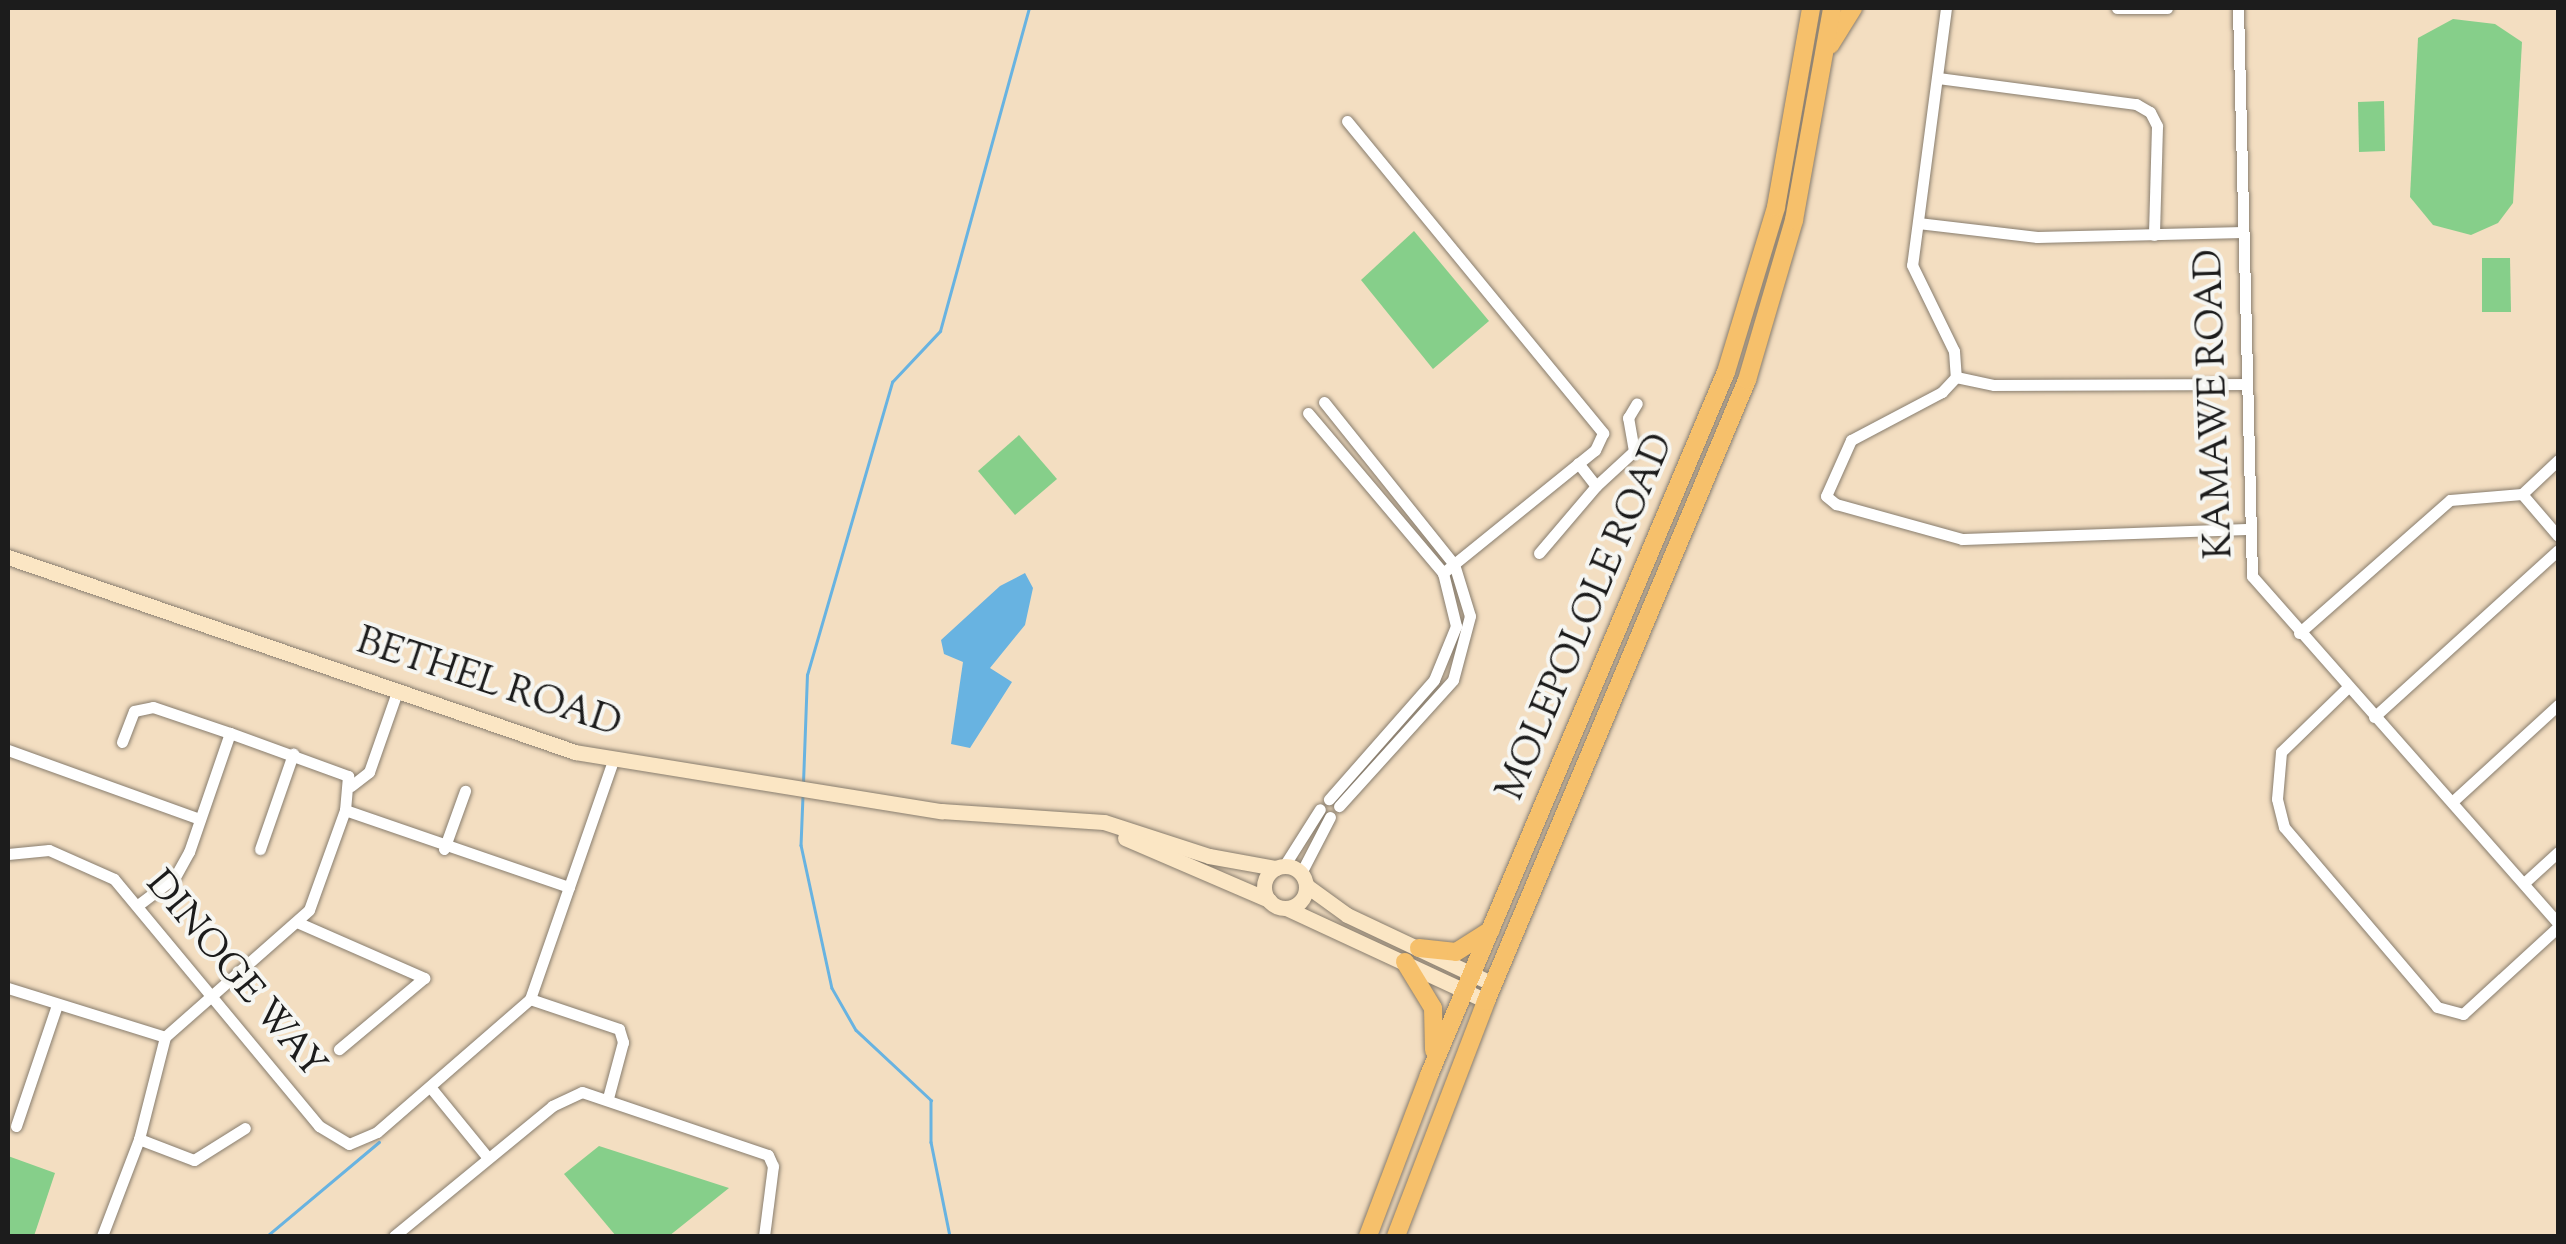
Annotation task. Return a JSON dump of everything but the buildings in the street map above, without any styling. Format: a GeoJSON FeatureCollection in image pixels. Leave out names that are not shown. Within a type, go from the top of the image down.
{"type":"FeatureCollection","features":[{"type":"Feature","properties":{"kind":"main road","name":"MOLEPOLOLE ROAD"},"geometry":{"type":"LineString","coordinates":[[1368,1236],[1429,1075],[1496,926],[1726,372],[1776,207],[1811,8]]}},
{"type":"Feature","properties":{"kind":"main road","name":"MOLEPOLOLE ROAD"},"geometry":{"type":"LineString","coordinates":[[1396,1236],[1490,992],[1747,380],[1794,220],[1832,8]]}},
{"type":"Feature","properties":{"kind":"main road"},"geometry":{"type":"LineString","coordinates":[[1827,50],[1853,8]]}},
{"type":"Feature","properties":{"kind":"main road"},"geometry":{"type":"LineString","coordinates":[[1429,1075],[1433,1008],[1406,955],[1456,952],[1496,926]]}},
{"type":"Feature","properties":{"kind":"street"},"geometry":{"type":"LineString","coordinates":[[1946,8],[1912,265],[1954,351],[1956,377],[1942,392],[1850,440],[1826,496],[1836,504],[1962,539],[2248,529]]}},
{"type":"Feature","properties":{"kind":"street"},"geometry":{"type":"LineString","coordinates":[[2121,8],[2168,8]]}},
{"type":"Feature","properties":{"kind":"street","name":"KAMAWE ROAD"},"geometry":{"type":"LineString","coordinates":[[2238,8],[2252,576],[2346,688],[2558,924]]}},
{"type":"Feature","properties":{"kind":"street"},"geometry":{"type":"LineString","coordinates":[[1938,78],[2136,104],[2150,112],[2157,126],[2154,236]]}},
{"type":"Feature","properties":{"kind":"street"},"geometry":{"type":"LineString","coordinates":[[1348,121],[1598,425],[1602,441],[1443,573]]}},
{"type":"Feature","properties":{"kind":"street"},"geometry":{"type":"LineString","coordinates":[[1918,223],[2036,238],[2242,232]]}},
{"type":"Feature","properties":{"kind":"street"},"geometry":{"type":"LineString","coordinates":[[1956,377],[1994,385],[2245,384]]}},
{"type":"Feature","properties":{"kind":"street"},"geometry":{"type":"LineString","coordinates":[[1308,413],[1443,573],[1456,626],[1446,661],[1334,802],[1461,666],[1470,616],[1454,564],[1324,402]]}},
{"type":"Feature","properties":{"kind":"street"},"geometry":{"type":"LineString","coordinates":[[1539,553],[1596,486],[1634,451],[1628,418],[1636,403]]}},
{"type":"Feature","properties":{"kind":"street"},"geometry":{"type":"LineString","coordinates":[[2299,633],[2450,500],[2522,494],[2558,460]]}},
{"type":"Feature","properties":{"kind":"street"},"geometry":{"type":"LineString","coordinates":[[1578,463],[1596,486]]}},
{"type":"Feature","properties":{"kind":"street"},"geometry":{"type":"LineString","coordinates":[[2522,494],[2558,536]]}},
{"type":"Feature","properties":{"kind":"street"},"geometry":{"type":"LineString","coordinates":[[2374,717],[2558,550]]}},
{"type":"Feature","properties":{"kind":"street","name":"BETHEL ROAD"},"geometry":{"type":"LineString","coordinates":[[8,557],[397,692],[613,761],[941,811],[1085,821],[1280,867]]}},
{"type":"Feature","properties":{"kind":"street"},"geometry":{"type":"LineString","coordinates":[[2346,688],[2281,752],[2277,799],[2284,828],[2437,1008],[2463,1014],[2558,924]]}},
{"type":"Feature","properties":{"kind":"street"},"geometry":{"type":"LineString","coordinates":[[350,786],[369,772],[397,692]]}},
{"type":"Feature","properties":{"kind":"street"},"geometry":{"type":"LineString","coordinates":[[2452,802],[2558,705]]}},
{"type":"Feature","properties":{"kind":"street"},"geometry":{"type":"LineString","coordinates":[[102,1236],[139,1139],[165,1037],[299,923],[317,896],[346,810],[350,786],[340,770],[152,707],[134,711],[122,742]]}},
{"type":"Feature","properties":{"kind":"street"},"geometry":{"type":"LineString","coordinates":[[138,905],[175,877],[230,733]]}},
{"type":"Feature","properties":{"kind":"street"},"geometry":{"type":"LineString","coordinates":[[8,750],[200,819]]}},
{"type":"Feature","properties":{"kind":"street"},"geometry":{"type":"LineString","coordinates":[[260,849],[293,754]]}},
{"type":"Feature","properties":{"kind":"street"},"geometry":{"type":"LineString","coordinates":[[488,1158],[430,1088],[530,999],[613,761]]}},
{"type":"Feature","properties":{"kind":"street"},"geometry":{"type":"LineString","coordinates":[[444,849],[465,791]]}},
{"type":"Feature","properties":{"kind":"street"},"geometry":{"type":"LineString","coordinates":[[346,810],[444,849],[569,887]]}},
{"type":"Feature","properties":{"kind":"street"},"geometry":{"type":"LineString","coordinates":[[1286,908],[1299,904],[1325,813],[1265,883],[1269,900],[1286,908],[1339,932],[1406,955],[1490,992]]}},
{"type":"Feature","properties":{"kind":"street","name":"BETHEL ROAD"},"geometry":{"type":"LineString","coordinates":[[1085,821],[1269,900]]}},
{"type":"Feature","properties":{"kind":"street","name":"DINOGE WAY"},"geometry":{"type":"LineString","coordinates":[[8,854],[49,850],[114,878],[320,1126],[349,1144],[377,1132],[430,1088]]}},
{"type":"Feature","properties":{"kind":"street"},"geometry":{"type":"LineString","coordinates":[[2524,884],[2558,852]]}},
{"type":"Feature","properties":{"kind":"street"},"geometry":{"type":"LineString","coordinates":[[1280,867],[1304,879],[1347,916],[1400,940],[1406,955]]}},
{"type":"Feature","properties":{"kind":"street"},"geometry":{"type":"LineString","coordinates":[[1339,932],[1347,916]]}},
{"type":"Feature","properties":{"kind":"street"},"geometry":{"type":"LineString","coordinates":[[299,923],[424,978],[339,1049]]}},
{"type":"Feature","properties":{"kind":"street"},"geometry":{"type":"LineString","coordinates":[[8,988],[165,1037]]}},
{"type":"Feature","properties":{"kind":"street"},"geometry":{"type":"LineString","coordinates":[[530,999],[620,1029],[623,1042],[608,1098]]}},
{"type":"Feature","properties":{"kind":"street"},"geometry":{"type":"LineString","coordinates":[[16,1126],[57,1006]]}},
{"type":"Feature","properties":{"kind":"street"},"geometry":{"type":"LineString","coordinates":[[394,1236],[569,1094],[608,1098],[768,1154],[773,1166],[764,1236]]}},
{"type":"Feature","properties":{"kind":"street"},"geometry":{"type":"LineString","coordinates":[[139,1139],[194,1160],[245,1128]]}},
{"type":"Feature","properties":{"kind":"green space"},"geometry":{"type":"Polygon","coordinates":[[[2453,19],[2495,24],[2522,42],[2513,203],[2498,223],[2471,235],[2433,225],[2410,197],[2418,38],[2453,19]]]}},
{"type":"Feature","properties":{"kind":"green space"},"geometry":{"type":"Polygon","coordinates":[[[2384,101],[2385,151],[2359,152],[2358,102],[2384,101]]]}},
{"type":"Feature","properties":{"kind":"green space"},"geometry":{"type":"Polygon","coordinates":[[[1414,231],[1489,321],[1433,369],[1361,280],[1414,231]]]}},
{"type":"Feature","properties":{"kind":"green space"},"geometry":{"type":"Polygon","coordinates":[[[2482,258],[2510,258],[2511,312],[2482,312],[2482,258]]]}},
{"type":"Feature","properties":{"kind":"green space"},"geometry":{"type":"Polygon","coordinates":[[[1019,435],[1057,479],[1015,515],[978,471],[1019,435]]]}},
{"type":"Feature","properties":{"kind":"green space"},"geometry":{"type":"Polygon","coordinates":[[[599,1146],[729,1188],[669,1236],[616,1236],[564,1174],[599,1146]]]}},
{"type":"Feature","properties":{"kind":"green space"},"geometry":{"type":"Polygon","coordinates":[[[8,1156],[55,1173],[34,1236],[8,1234],[8,1156]]]}},
{"type":"Feature","properties":{"kind":"water"},"geometry":{"type":"Polygon","coordinates":[[[1025,573],[1033,588],[1025,625],[990,668],[1012,682],[970,748],[951,744],[963,662],[944,654],[941,640],[1000,586],[1025,573]]]}},
{"type":"Feature","properties":{"kind":"waterway"},"geometry":{"type":"LineString","coordinates":[[803,783],[807,675],[892,382],[940,331],[1029,8]]}},
{"type":"Feature","properties":{"kind":"waterway"},"geometry":{"type":"LineString","coordinates":[[803,796],[801,845],[832,988],[856,1030],[931,1100],[931,1142],[950,1236]]}},
{"type":"Feature","properties":{"kind":"waterway"},"geometry":{"type":"LineString","coordinates":[[267,1236],[379,1142]]}}]}
